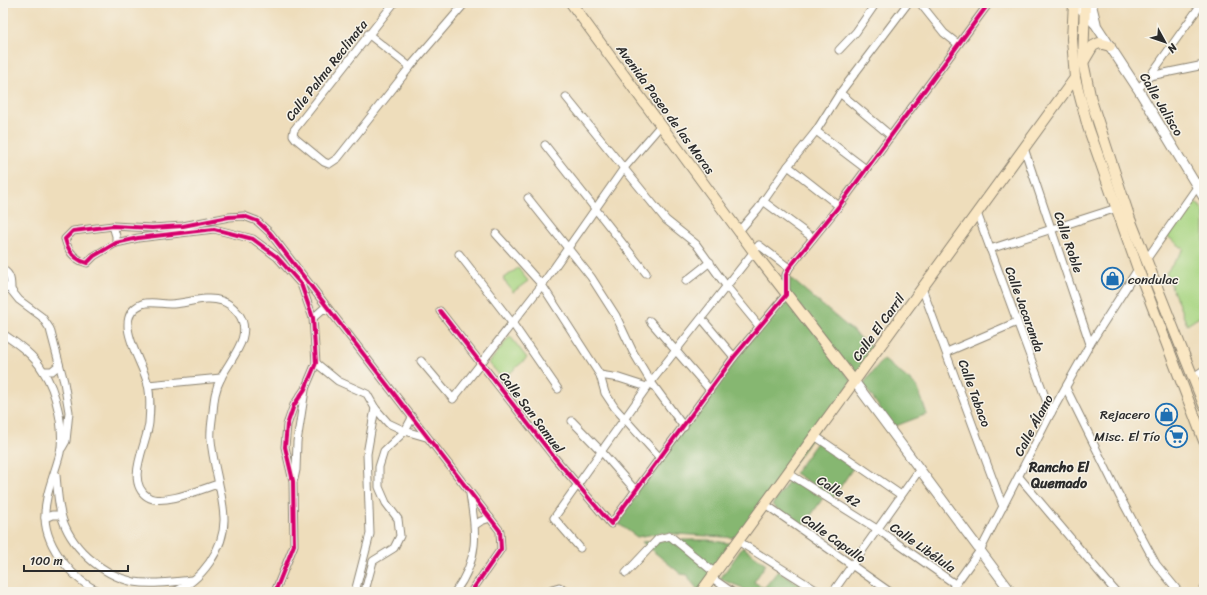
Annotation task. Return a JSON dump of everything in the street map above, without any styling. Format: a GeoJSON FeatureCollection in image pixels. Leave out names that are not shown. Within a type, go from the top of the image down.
{"type":"FeatureCollection","features":[{"type":"Feature","properties":{"kind":"main road","name":"Avenida Paseo de las Moras"},"geometry":{"type":"LineString","coordinates":[[571,3],[786,295],[854,381]]}},
{"type":"Feature","properties":{"kind":"main road"},"geometry":{"type":"LineString","coordinates":[[1075,3],[1072,38],[1075,78],[1088,127],[1138,269],[1204,441]]}},
{"type":"Feature","properties":{"kind":"main road"},"geometry":{"type":"LineString","coordinates":[[1087,6],[1083,62],[1091,100],[1101,136],[1146,260],[1204,405]]}},
{"type":"Feature","properties":{"kind":"main road"},"geometry":{"type":"LineString","coordinates":[[1083,62],[1093,46],[1099,43],[1110,46]]}},
{"type":"Feature","properties":{"kind":"main road","name":"Calle El Carril"},"geometry":{"type":"LineString","coordinates":[[701,592],[1075,78]]}},
{"type":"Feature","properties":{"kind":"street","name":"Calle Palma Reclinata"},"geometry":{"type":"LineString","coordinates":[[394,3],[368,34],[294,130],[293,135],[324,162],[329,164],[338,158],[410,67]]}},
{"type":"Feature","properties":{"kind":"street"},"geometry":{"type":"LineString","coordinates":[[368,34],[410,67],[465,3]]}},
{"type":"Feature","properties":{"kind":"street"},"geometry":{"type":"LineString","coordinates":[[839,50],[856,32],[876,3]]}},
{"type":"Feature","properties":{"kind":"street"},"geometry":{"type":"LineString","coordinates":[[739,231],[816,131],[840,93],[908,3]]}},
{"type":"Feature","properties":{"kind":"street"},"geometry":{"type":"LineString","coordinates":[[920,3],[944,33],[958,44]]}},
{"type":"Feature","properties":{"kind":"street"},"geometry":{"type":"LineString","coordinates":[[572,421],[636,491],[734,357],[786,295],[786,275],[790,268],[839,206],[989,3]]}},
{"type":"Feature","properties":{"kind":"street","name":"Calle Jalisco"},"geometry":{"type":"LineString","coordinates":[[1075,3],[1087,6],[1096,25],[1138,89],[1204,198]]}},
{"type":"Feature","properties":{"kind":"street"},"geometry":{"type":"LineString","coordinates":[[1138,89],[1150,76],[1202,3]]}},
{"type":"Feature","properties":{"kind":"street"},"geometry":{"type":"LineString","coordinates":[[1150,76],[1204,65]]}},
{"type":"Feature","properties":{"kind":"street"},"geometry":{"type":"LineString","coordinates":[[840,93],[891,136]]}},
{"type":"Feature","properties":{"kind":"street"},"geometry":{"type":"LineString","coordinates":[[566,97],[666,220],[696,244],[727,287],[759,326]]}},
{"type":"Feature","properties":{"kind":"street"},"geometry":{"type":"LineString","coordinates":[[421,361],[453,399],[482,364],[542,285],[597,209],[624,168],[661,125]]}},
{"type":"Feature","properties":{"kind":"street"},"geometry":{"type":"LineString","coordinates":[[816,131],[866,170]]}},
{"type":"Feature","properties":{"kind":"street"},"geometry":{"type":"LineString","coordinates":[[545,145],[646,273]]}},
{"type":"Feature","properties":{"kind":"street","name":"Calle Roble"},"geometry":{"type":"LineString","coordinates":[[1024,148],[1090,344]]}},
{"type":"Feature","properties":{"kind":"street"},"geometry":{"type":"LineString","coordinates":[[788,166],[839,206]]}},
{"type":"Feature","properties":{"kind":"street"},"geometry":{"type":"LineString","coordinates":[[1146,260],[1204,177]]}},
{"type":"Feature","properties":{"kind":"street"},"geometry":{"type":"LineString","coordinates":[[528,198],[591,277],[616,316],[649,384],[684,427]]}},
{"type":"Feature","properties":{"kind":"street"},"geometry":{"type":"LineString","coordinates":[[763,201],[813,238]]}},
{"type":"Feature","properties":{"kind":"street"},"geometry":{"type":"LineString","coordinates":[[990,249],[1117,208]]}},
{"type":"Feature","properties":{"kind":"street","name":"Calle Jacaranda"},"geometry":{"type":"LineString","coordinates":[[977,213],[1051,413]]}},
{"type":"Feature","properties":{"kind":"street"},"geometry":{"type":"LineString","coordinates":[[294,481],[285,447],[287,426],[294,404],[305,389],[316,363],[313,318],[301,284],[277,257],[253,239],[214,229],[138,238],[116,243],[94,256],[87,263],[80,261],[73,256],[65,239],[73,230],[113,226],[152,228],[183,226],[244,216],[257,221],[270,232],[426,437],[500,531],[501,549],[471,592]]}},
{"type":"Feature","properties":{"kind":"street"},"geometry":{"type":"LineString","coordinates":[[113,226],[116,236],[116,243]]}},
{"type":"Feature","properties":{"kind":"street"},"geometry":{"type":"LineString","coordinates":[[496,234],[542,285],[600,375],[605,393],[625,420],[660,458]]}},
{"type":"Feature","properties":{"kind":"street"},"geometry":{"type":"LineString","coordinates":[[580,548],[554,518],[576,485],[625,420],[649,384],[702,319],[759,245],[790,268]]}},
{"type":"Feature","properties":{"kind":"street"},"geometry":{"type":"LineString","coordinates":[[459,254],[513,324],[558,389]]}},
{"type":"Feature","properties":{"kind":"street"},"geometry":{"type":"LineString","coordinates":[[686,281],[710,262]]}},
{"type":"Feature","properties":{"kind":"street","name":"Calle Álamo"},"geometry":{"type":"LineString","coordinates":[[950,592],[981,549],[1019,478],[1051,413],[1090,344],[1138,269]]}},
{"type":"Feature","properties":{"kind":"street"},"geometry":{"type":"LineString","coordinates":[[3,270],[6,271],[11,280],[11,290]]}},
{"type":"Feature","properties":{"kind":"street"},"geometry":{"type":"LineString","coordinates":[[3,285],[11,290],[19,300],[47,321],[50,329],[64,382],[69,412],[66,441],[61,450],[48,493],[45,518],[53,547],[70,570],[90,588],[100,592]]}},
{"type":"Feature","properties":{"kind":"street","name":"Calle Tabaco"},"geometry":{"type":"LineString","coordinates":[[922,288],[947,352],[1003,507]]}},
{"type":"Feature","properties":{"kind":"street"},"geometry":{"type":"LineString","coordinates":[[174,592],[192,580],[210,564],[220,541],[224,519],[211,438],[214,398],[221,378],[236,355],[244,331],[244,322],[235,309],[222,301],[214,299],[172,304],[146,303],[140,305],[132,312],[128,330],[148,385],[150,407],[148,429],[137,474],[140,489],[149,498],[160,501],[218,484]]}},
{"type":"Feature","properties":{"kind":"street"},"geometry":{"type":"LineString","coordinates":[[313,318],[323,309],[329,310]]}},
{"type":"Feature","properties":{"kind":"street","name":"Calle San Samuel"},"geometry":{"type":"LineString","coordinates":[[440,311],[576,485],[611,524],[636,491]]}},
{"type":"Feature","properties":{"kind":"street"},"geometry":{"type":"LineString","coordinates":[[702,319],[734,357]]}},
{"type":"Feature","properties":{"kind":"street"},"geometry":{"type":"LineString","coordinates":[[650,321],[675,352],[710,390]]}},
{"type":"Feature","properties":{"kind":"street"},"geometry":{"type":"LineString","coordinates":[[947,352],[1018,322]]}},
{"type":"Feature","properties":{"kind":"street"},"geometry":{"type":"LineString","coordinates":[[3,334],[19,345],[44,371],[55,398],[61,429],[61,450]]}},
{"type":"Feature","properties":{"kind":"street"},"geometry":{"type":"LineString","coordinates":[[316,363],[338,381],[367,394],[375,408],[388,423],[405,431],[426,437]]}},
{"type":"Feature","properties":{"kind":"street"},"geometry":{"type":"LineString","coordinates":[[44,371],[52,371],[59,365]]}},
{"type":"Feature","properties":{"kind":"street"},"geometry":{"type":"LineString","coordinates":[[1193,377],[1204,370]]}},
{"type":"Feature","properties":{"kind":"street"},"geometry":{"type":"LineString","coordinates":[[600,375],[649,384]]}},
{"type":"Feature","properties":{"kind":"street"},"geometry":{"type":"LineString","coordinates":[[148,385],[221,378]]}},
{"type":"Feature","properties":{"kind":"street"},"geometry":{"type":"LineString","coordinates":[[854,381],[981,549],[1011,592]]}},
{"type":"Feature","properties":{"kind":"street"},"geometry":{"type":"LineString","coordinates":[[1066,388],[1119,495],[1152,557],[1179,592]]}},
{"type":"Feature","properties":{"kind":"street"},"geometry":{"type":"LineString","coordinates":[[275,592],[294,545],[294,481],[297,442],[305,389]]}},
{"type":"Feature","properties":{"kind":"street"},"geometry":{"type":"LineString","coordinates":[[355,592],[370,534],[367,454],[375,408]]}},
{"type":"Feature","properties":{"kind":"street"},"geometry":{"type":"LineString","coordinates":[[366,592],[366,587],[374,561],[394,548],[400,536],[398,519],[386,503],[379,487],[379,467],[384,451],[405,431],[412,418]]}},
{"type":"Feature","properties":{"kind":"street"},"geometry":{"type":"LineString","coordinates":[[815,436],[901,495]]}},
{"type":"Feature","properties":{"kind":"street"},"geometry":{"type":"LineString","coordinates":[[833,592],[920,469]]}},
{"type":"Feature","properties":{"kind":"street"},"geometry":{"type":"LineString","coordinates":[[55,473],[61,515],[77,546],[94,562],[114,575],[134,582],[159,583],[192,580]]}},
{"type":"Feature","properties":{"kind":"street","name":"Calle 42"},"geometry":{"type":"LineString","coordinates":[[788,473],[877,529]]}},
{"type":"Feature","properties":{"kind":"street"},"geometry":{"type":"LineString","coordinates":[[1019,478],[1116,592]]}},
{"type":"Feature","properties":{"kind":"street"},"geometry":{"type":"LineString","coordinates":[[455,592],[469,570],[476,543],[470,494]]}},
{"type":"Feature","properties":{"kind":"street","name":"Calle Capullo"},"geometry":{"type":"LineString","coordinates":[[765,504],[890,592]]}},
{"type":"Feature","properties":{"kind":"street"},"geometry":{"type":"LineString","coordinates":[[45,518],[52,515],[61,515]]}},
{"type":"Feature","properties":{"kind":"street"},"geometry":{"type":"LineString","coordinates":[[475,525],[490,518]]}},
{"type":"Feature","properties":{"kind":"street","name":"Calle Libélula"},"geometry":{"type":"LineString","coordinates":[[877,529],[955,584]]}},
{"type":"Feature","properties":{"kind":"street"},"geometry":{"type":"LineString","coordinates":[[626,573],[658,539],[670,536],[710,569],[732,592]]}},
{"type":"Feature","properties":{"kind":"street"},"geometry":{"type":"LineString","coordinates":[[738,541],[819,592]]}},
{"type":"Feature","properties":{"kind":"street"},"geometry":{"type":"LineString","coordinates":[[469,570],[482,576]]}},
{"type":"Feature","properties":{"kind":"street"},"geometry":{"type":"LineString","coordinates":[[549,592],[552,589],[559,588],[566,592]]}},
{"type":"Feature","properties":{"kind":"green space"},"geometry":{"type":"Polygon","coordinates":[[[1195,203],[1200,206],[1204,213],[1204,314],[1187,325],[1166,273],[1184,249],[1167,236],[1195,203]]]}},
{"type":"Feature","properties":{"kind":"green space"},"geometry":{"type":"Polygon","coordinates":[[[518,268],[528,281],[513,292],[503,279],[518,268]]]}},
{"type":"Feature","properties":{"kind":"green space"},"geometry":{"type":"Polygon","coordinates":[[[788,276],[875,350],[855,379],[788,290],[788,276]]]}},
{"type":"Feature","properties":{"kind":"green space"},"geometry":{"type":"Polygon","coordinates":[[[786,294],[852,382],[740,538],[660,533],[637,537],[616,522],[636,497],[637,490],[660,467],[660,459],[706,400],[715,391],[723,376],[786,294]]]}},
{"type":"Feature","properties":{"kind":"green space"},"geometry":{"type":"Polygon","coordinates":[[[510,336],[527,358],[503,379],[489,363],[510,336]]]}},
{"type":"Feature","properties":{"kind":"green space"},"geometry":{"type":"Polygon","coordinates":[[[883,359],[917,386],[927,414],[893,427],[863,384],[883,359]]]}},
{"type":"Feature","properties":{"kind":"green space"},"geometry":{"type":"Polygon","coordinates":[[[818,441],[853,468],[833,498],[795,473],[818,441]]]}},
{"type":"Feature","properties":{"kind":"green space"},"geometry":{"type":"Polygon","coordinates":[[[791,478],[823,498],[803,527],[772,505],[791,478]]]}},
{"type":"Feature","properties":{"kind":"green space"},"geometry":{"type":"Polygon","coordinates":[[[709,540],[733,544],[699,591],[688,575],[681,574],[642,542],[709,540]]]}},
{"type":"Feature","properties":{"kind":"green space"},"geometry":{"type":"Polygon","coordinates":[[[743,547],[766,564],[754,582],[764,588],[778,571],[812,592],[747,592],[743,588],[720,579],[743,547]]]}},
{"type":"Feature","properties":{"kind":"cycle path"},"geometry":{"type":"LineString","coordinates":[[440,311],[554,457],[611,524],[734,357],[786,295],[786,275],[789,268],[839,206],[989,3]]}},
{"type":"Feature","properties":{"kind":"cycle path"},"geometry":{"type":"LineString","coordinates":[[275,592],[294,545],[293,481],[285,447],[287,425],[294,405],[305,389],[316,363],[313,318],[301,284],[277,257],[253,239],[214,229],[138,238],[116,243],[94,256],[87,263],[79,260],[68,247],[65,239],[73,231],[113,226],[152,228],[183,226],[229,217],[244,216],[257,221],[270,233],[500,531],[501,549],[471,592]]}},
{"type":"Feature","properties":{"kind":"place","name":"condulac"},"geometry":{"type":"Point","coordinates":[1113,279]}},
{"type":"Feature","properties":{"kind":"place","name":"Rejacero"},"geometry":{"type":"Point","coordinates":[1166,414]}},
{"type":"Feature","properties":{"kind":"place","name":"Misc. El Tío"},"geometry":{"type":"Point","coordinates":[1176,436]}},
{"type":"Feature","properties":{"kind":"district","name":"Rancho El Quemado"},"geometry":{"type":"Point","coordinates":[1059,476]}}]}
